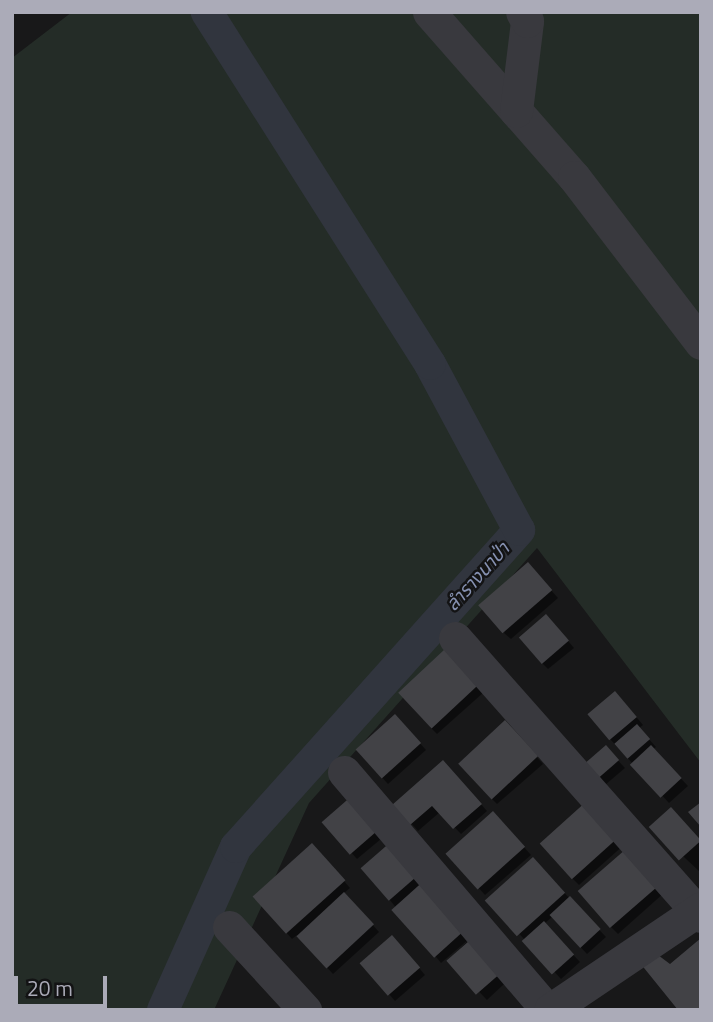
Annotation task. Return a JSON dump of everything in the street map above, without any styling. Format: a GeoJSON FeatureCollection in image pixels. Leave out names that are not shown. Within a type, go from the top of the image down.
{"type":"FeatureCollection","features":[{"type":"Feature","properties":{"kind":"street"},"geometry":{"type":"LineString","coordinates":[[429,12],[574,177],[701,343]]}},
{"type":"Feature","properties":{"kind":"street"},"geometry":{"type":"LineString","coordinates":[[516,111],[527,20],[522,12]]}},
{"type":"Feature","properties":{"kind":"street"},"geometry":{"type":"LineString","coordinates":[[344,772],[549,1010],[699,912],[455,638]]}},
{"type":"Feature","properties":{"kind":"street"},"geometry":{"type":"LineString","coordinates":[[229,927],[305,1010]]}},
{"type":"Feature","properties":{"kind":"shaded area"},"geometry":{"type":"Polygon","coordinates":[[[72,12],[701,12],[701,763],[537,548],[309,803],[214,1010],[12,1010],[12,58],[72,12]]]}},
{"type":"Feature","properties":{"kind":"building"},"geometry":{"type":"Polygon","coordinates":[[[528,562],[552,590],[502,633],[478,605],[528,562]]]}},
{"type":"Feature","properties":{"kind":"building"},"geometry":{"type":"Polygon","coordinates":[[[546,614],[569,640],[542,664],[519,638],[546,614]]]}},
{"type":"Feature","properties":{"kind":"building"},"geometry":{"type":"Polygon","coordinates":[[[445,649],[478,685],[432,728],[398,693],[445,649]]]}},
{"type":"Feature","properties":{"kind":"building"},"geometry":{"type":"Polygon","coordinates":[[[615,691],[637,717],[609,740],[587,714],[615,691]]]}},
{"type":"Feature","properties":{"kind":"building"},"geometry":{"type":"Polygon","coordinates":[[[395,714],[421,743],[382,778],[356,749],[395,714]]]}},
{"type":"Feature","properties":{"kind":"building"},"geometry":{"type":"Polygon","coordinates":[[[505,720],[538,756],[492,799],[458,764],[505,720]]]}},
{"type":"Feature","properties":{"kind":"building"},"geometry":{"type":"Polygon","coordinates":[[[637,724],[650,739],[627,759],[614,744],[637,724]]]}},
{"type":"Feature","properties":{"kind":"building"},"geometry":{"type":"Polygon","coordinates":[[[606,745],[619,760],[596,780],[583,765],[606,745]]]}},
{"type":"Feature","properties":{"kind":"building"},"geometry":{"type":"Polygon","coordinates":[[[651,745],[682,778],[660,798],[630,765],[651,745]]]}},
{"type":"Feature","properties":{"kind":"building"},"geometry":{"type":"Polygon","coordinates":[[[443,760],[482,804],[453,829],[432,806],[410,825],[392,805],[443,760]]]}},
{"type":"Feature","properties":{"kind":"building"},"geometry":{"type":"Polygon","coordinates":[[[354,794],[382,826],[350,855],[322,822],[354,794]]]}},
{"type":"Feature","properties":{"kind":"building"},"geometry":{"type":"Polygon","coordinates":[[[588,800],[620,836],[572,879],[540,843],[588,800]]]}},
{"type":"Feature","properties":{"kind":"building"},"geometry":{"type":"Polygon","coordinates":[[[701,802],[701,827],[688,812],[701,802]]]}},
{"type":"Feature","properties":{"kind":"building"},"geometry":{"type":"Polygon","coordinates":[[[671,807],[701,840],[679,861],[649,827],[671,807]]]}},
{"type":"Feature","properties":{"kind":"building"},"geometry":{"type":"Polygon","coordinates":[[[493,811],[525,847],[478,889],[445,854],[493,811]]]}},
{"type":"Feature","properties":{"kind":"building"},"geometry":{"type":"Polygon","coordinates":[[[393,840],[421,872],[389,901],[361,868],[393,840]]]}},
{"type":"Feature","properties":{"kind":"building"},"geometry":{"type":"Polygon","coordinates":[[[312,843],[345,880],[286,934],[253,897],[312,843]]]}},
{"type":"Feature","properties":{"kind":"building"},"geometry":{"type":"Polygon","coordinates":[[[626,849],[658,886],[610,928],[578,891],[626,849]]]}},
{"type":"Feature","properties":{"kind":"building"},"geometry":{"type":"Polygon","coordinates":[[[533,857],[565,893],[517,936],[485,900],[533,857]]]}},
{"type":"Feature","properties":{"kind":"building"},"geometry":{"type":"Polygon","coordinates":[[[427,878],[470,926],[434,958],[391,910],[427,878]]]}},
{"type":"Feature","properties":{"kind":"building"},"geometry":{"type":"Polygon","coordinates":[[[344,892],[374,924],[326,969],[296,936],[344,892]]]}},
{"type":"Feature","properties":{"kind":"building"},"geometry":{"type":"Polygon","coordinates":[[[570,896],[601,929],[580,948],[550,915],[570,896]]]}},
{"type":"Feature","properties":{"kind":"building"},"geometry":{"type":"Polygon","coordinates":[[[544,921],[574,954],[552,975],[522,941],[544,921]]]}},
{"type":"Feature","properties":{"kind":"building"},"geometry":{"type":"Polygon","coordinates":[[[392,935],[420,967],[388,996],[360,963],[392,935]]]}},
{"type":"Feature","properties":{"kind":"building"},"geometry":{"type":"Polygon","coordinates":[[[701,938],[701,1010],[678,1010],[640,963],[654,952],[670,964],[701,938]]]}},
{"type":"Feature","properties":{"kind":"building"},"geometry":{"type":"Polygon","coordinates":[[[469,941],[499,975],[476,995],[446,961],[469,941]]]}},
{"type":"Feature","properties":{"kind":"waterway","name":"ลำรางนาป่า"},"geometry":{"type":"LineString","coordinates":[[163,1010],[236,847],[519,530],[430,364],[207,12]]}}]}
